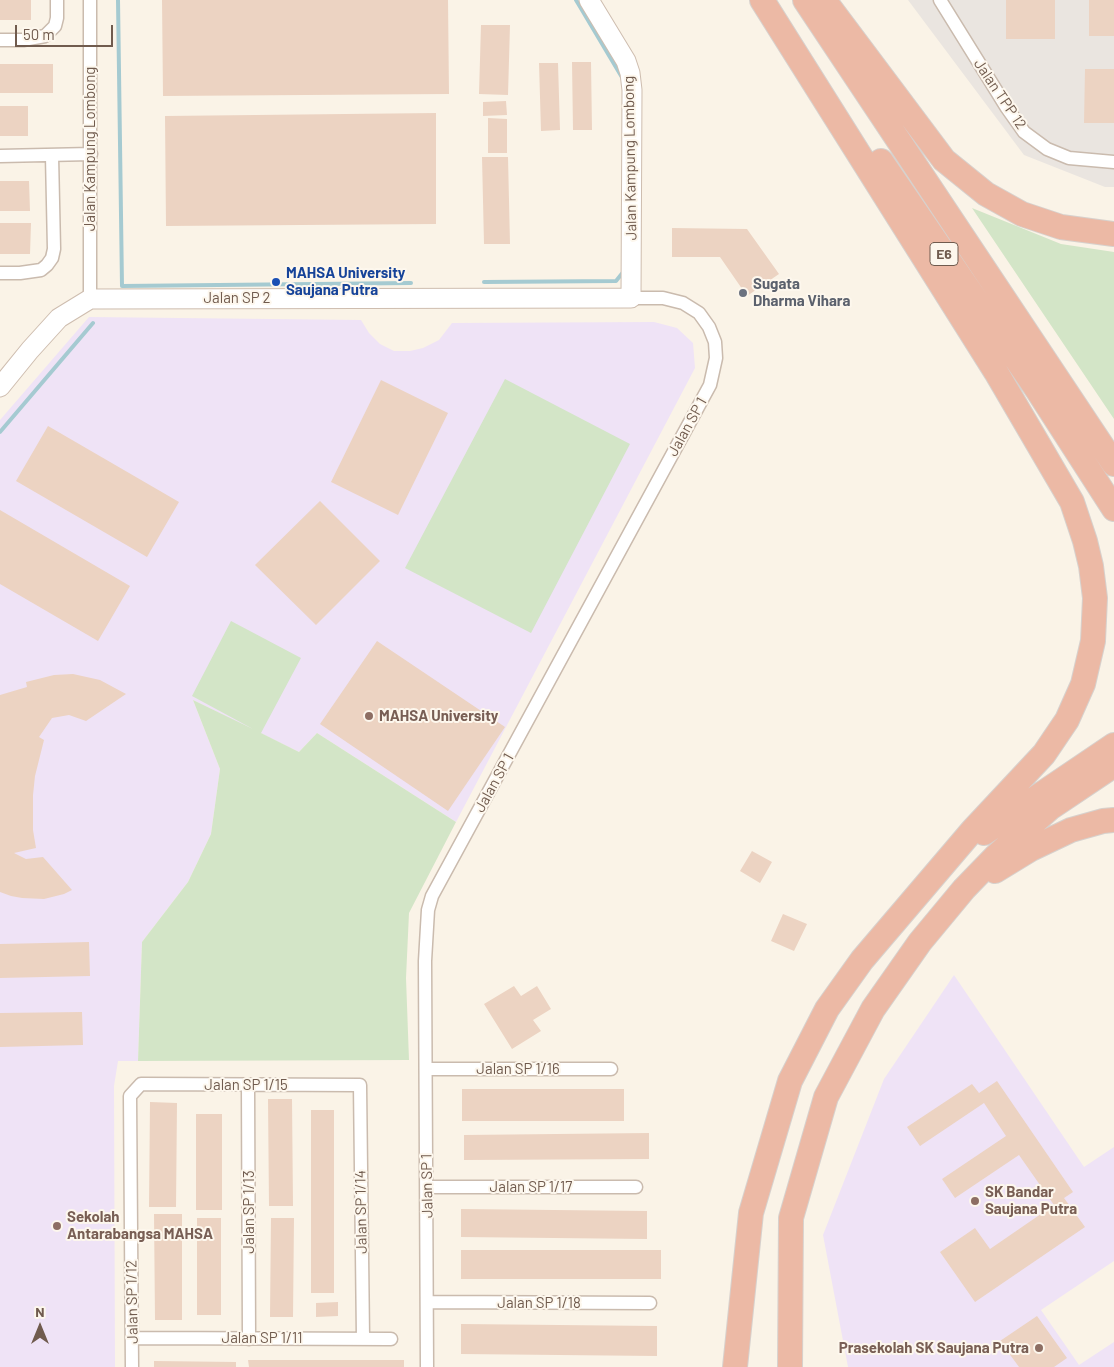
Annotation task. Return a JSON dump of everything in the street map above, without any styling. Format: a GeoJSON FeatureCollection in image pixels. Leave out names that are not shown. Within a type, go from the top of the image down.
{"type":"FeatureCollection","features":[{"type":"Feature","properties":{"kind":"highway"},"geometry":{"type":"LineString","coordinates":[[735,1367],[751,1213],[790,1081],[827,1009],[862,960],[972,831],[1044,754],[1068,720],[1083,684],[1093,642],[1095,598],[1091,566],[1072,502],[996,372],[762,0]]}},
{"type":"Feature","properties":{"kind":"highway","name":"E6"},"geometry":{"type":"LineString","coordinates":[[772,0],[1032,383],[1114,508]]}},
{"type":"Feature","properties":{"kind":"highway","name":"E6"},"geometry":{"type":"LineString","coordinates":[[805,0],[1114,464]]}},
{"type":"Feature","properties":{"kind":"highway"},"geometry":{"type":"LineString","coordinates":[[824,0],[944,160],[986,194],[1022,214],[1061,227],[1114,234]]}},
{"type":"Feature","properties":{"kind":"highway"},"geometry":{"type":"LineString","coordinates":[[952,855],[1114,745]]}},
{"type":"Feature","properties":{"kind":"highway"},"geometry":{"type":"LineString","coordinates":[[790,1367],[791,1218],[826,1097],[873,1009],[920,942],[964,889],[995,857],[1050,808],[1114,765]]}},
{"type":"Feature","properties":{"kind":"highway"},"geometry":{"type":"LineString","coordinates":[[964,889],[1031,849],[1063,834],[1103,821],[1114,820]]}},
{"type":"Feature","properties":{"kind":"street"},"geometry":{"type":"LineString","coordinates":[[0,40],[23,40],[44,36],[55,26],[57,0]]}},
{"type":"Feature","properties":{"kind":"street","name":"Jalan Kampung Lombong"},"geometry":{"type":"LineString","coordinates":[[90,0],[90,299]]}},
{"type":"Feature","properties":{"kind":"street","name":"Jalan Kampung Lombong"},"geometry":{"type":"LineString","coordinates":[[589,0],[626,61],[630,73],[632,90],[632,298]]}},
{"type":"Feature","properties":{"kind":"street","name":"Jalan TPP 12"},"geometry":{"type":"LineString","coordinates":[[940,0],[1024,132],[1047,149],[1069,158],[1114,162]]}},
{"type":"Feature","properties":{"kind":"street"},"geometry":{"type":"LineString","coordinates":[[0,156],[91,154]]}},
{"type":"Feature","properties":{"kind":"street"},"geometry":{"type":"LineString","coordinates":[[0,273],[41,270],[52,258],[54,249],[52,156]]}},
{"type":"Feature","properties":{"kind":"street","name":"Jalan SP 2"},"geometry":{"type":"LineString","coordinates":[[90,299],[632,298]]}},
{"type":"Feature","properties":{"kind":"street","name":"Jalan SP 1"},"geometry":{"type":"LineString","coordinates":[[427,1367],[426,932],[428,910],[432,896],[710,385],[716,358],[715,342],[709,327],[699,313],[682,303],[663,298],[632,298]]}},
{"type":"Feature","properties":{"kind":"street"},"geometry":{"type":"LineString","coordinates":[[0,386],[59,318],[90,299]]}},
{"type":"Feature","properties":{"kind":"street","name":"Jalan SP 1/16"},"geometry":{"type":"LineString","coordinates":[[426,1069],[610,1069]]}},
{"type":"Feature","properties":{"kind":"street","name":"Jalan SP 1/15"},"geometry":{"type":"LineString","coordinates":[[135,1089],[141,1084],[360,1085]]}},
{"type":"Feature","properties":{"kind":"street","name":"Jalan SP 1/13"},"geometry":{"type":"LineString","coordinates":[[248,1085],[249,1339]]}},
{"type":"Feature","properties":{"kind":"street","name":"Jalan SP 1/14"},"geometry":{"type":"LineString","coordinates":[[360,1085],[362,1338]]}},
{"type":"Feature","properties":{"kind":"street","name":"Jalan SP 1/12"},"geometry":{"type":"LineString","coordinates":[[132,1367],[130,1096],[135,1089]]}},
{"type":"Feature","properties":{"kind":"street","name":"Jalan SP 1/17"},"geometry":{"type":"LineString","coordinates":[[427,1187],[636,1187]]}},
{"type":"Feature","properties":{"kind":"street","name":"Jalan SP 1/18"},"geometry":{"type":"LineString","coordinates":[[427,1302],[650,1303]]}},
{"type":"Feature","properties":{"kind":"street","name":"Jalan SP 1/11"},"geometry":{"type":"LineString","coordinates":[[133,1338],[391,1339]]}},
{"type":"Feature","properties":{"kind":"shaded area"},"geometry":{"type":"Polygon","coordinates":[[[908,0],[1114,0],[1114,187],[1105,187],[1024,155],[908,0]]]}},
{"type":"Feature","properties":{"kind":"shaded area","name":"MAHSA University"},"geometry":{"type":"Polygon","coordinates":[[[89,317],[361,320],[369,333],[380,344],[394,351],[410,351],[423,348],[439,340],[452,323],[654,322],[677,328],[693,343],[695,368],[456,822],[317,733],[299,752],[193,700],[220,769],[211,834],[188,882],[142,942],[138,1061],[118,1061],[114,1086],[115,1367],[0,1367],[0,420],[89,317]]]}},
{"type":"Feature","properties":{"kind":"shaded area","name":"SK Bandar Saujana Putra"},"geometry":{"type":"Polygon","coordinates":[[[954,975],[1084,1167],[1114,1147],[1114,1261],[1041,1310],[1079,1365],[1114,1342],[1114,1367],[848,1367],[823,1235],[884,1079],[954,975]]]}},
{"type":"Feature","properties":{"kind":"green space"},"geometry":{"type":"Polygon","coordinates":[[[972,208],[1061,244],[1114,252],[1114,419],[972,208]]]}},
{"type":"Feature","properties":{"kind":"green space"},"geometry":{"type":"Polygon","coordinates":[[[505,379],[630,444],[531,633],[405,568],[505,379]]]}},
{"type":"Feature","properties":{"kind":"green space"},"geometry":{"type":"Polygon","coordinates":[[[231,621],[301,658],[261,733],[299,752],[317,733],[456,822],[409,913],[406,978],[409,1060],[138,1061],[142,942],[188,882],[211,834],[220,769],[193,700],[253,729],[192,696],[231,621]]]}},
{"type":"Feature","properties":{"kind":"building"},"geometry":{"type":"Polygon","coordinates":[[[0,0],[31,0],[31,20],[0,20],[0,0]]]}},
{"type":"Feature","properties":{"kind":"building"},"geometry":{"type":"Polygon","coordinates":[[[162,0],[448,0],[449,94],[163,96],[162,0]]]}},
{"type":"Feature","properties":{"kind":"building"},"geometry":{"type":"Polygon","coordinates":[[[1006,0],[1055,0],[1055,39],[1006,39],[1006,0]]]}},
{"type":"Feature","properties":{"kind":"building"},"geometry":{"type":"Polygon","coordinates":[[[1089,0],[1114,0],[1114,36],[1089,36],[1089,0]]]}},
{"type":"Feature","properties":{"kind":"building"},"geometry":{"type":"Polygon","coordinates":[[[481,25],[510,25],[508,95],[479,94],[481,25]]]}},
{"type":"Feature","properties":{"kind":"building"},"geometry":{"type":"Polygon","coordinates":[[[572,62],[591,62],[592,130],[573,130],[572,62]]]}},
{"type":"Feature","properties":{"kind":"building"},"geometry":{"type":"Polygon","coordinates":[[[539,63],[558,63],[560,130],[541,131],[539,63]]]}},
{"type":"Feature","properties":{"kind":"building"},"geometry":{"type":"Polygon","coordinates":[[[0,64],[53,64],[53,93],[0,93],[0,64]]]}},
{"type":"Feature","properties":{"kind":"building"},"geometry":{"type":"Polygon","coordinates":[[[1085,69],[1114,69],[1114,123],[1084,123],[1085,69]]]}},
{"type":"Feature","properties":{"kind":"building"},"geometry":{"type":"Polygon","coordinates":[[[506,101],[507,115],[483,116],[483,102],[506,101]]]}},
{"type":"Feature","properties":{"kind":"building"},"geometry":{"type":"Polygon","coordinates":[[[0,106],[28,106],[28,136],[0,136],[0,106]]]}},
{"type":"Feature","properties":{"kind":"building"},"geometry":{"type":"Polygon","coordinates":[[[436,113],[436,224],[166,226],[165,116],[436,113]]]}},
{"type":"Feature","properties":{"kind":"building"},"geometry":{"type":"Polygon","coordinates":[[[488,118],[507,119],[507,153],[488,153],[488,118]]]}},
{"type":"Feature","properties":{"kind":"building"},"geometry":{"type":"Polygon","coordinates":[[[482,157],[508,157],[510,244],[484,244],[482,157]]]}},
{"type":"Feature","properties":{"kind":"building"},"geometry":{"type":"Polygon","coordinates":[[[0,181],[29,181],[30,211],[0,211],[0,181]]]}},
{"type":"Feature","properties":{"kind":"building"},"geometry":{"type":"Polygon","coordinates":[[[0,223],[31,223],[30,254],[0,254],[0,223]]]}},
{"type":"Feature","properties":{"kind":"building"},"geometry":{"type":"Polygon","coordinates":[[[672,228],[747,229],[779,274],[747,296],[720,257],[672,257],[672,228]]]}},
{"type":"Feature","properties":{"kind":"building"},"geometry":{"type":"Polygon","coordinates":[[[381,380],[448,413],[398,515],[331,482],[381,380]]]}},
{"type":"Feature","properties":{"kind":"building"},"geometry":{"type":"Polygon","coordinates":[[[48,426],[179,502],[147,557],[16,481],[48,426]]]}},
{"type":"Feature","properties":{"kind":"building"},"geometry":{"type":"Polygon","coordinates":[[[320,501],[380,561],[316,625],[255,565],[320,501]]]}},
{"type":"Feature","properties":{"kind":"building"},"geometry":{"type":"Polygon","coordinates":[[[0,510],[130,586],[98,641],[0,584],[0,510]]]}},
{"type":"Feature","properties":{"kind":"building"},"geometry":{"type":"Polygon","coordinates":[[[377,641],[505,727],[448,811],[320,724],[377,641]]]}},
{"type":"Feature","properties":{"kind":"building"},"geometry":{"type":"Polygon","coordinates":[[[73,674],[100,680],[126,694],[86,721],[69,715],[52,718],[39,737],[44,740],[35,776],[33,795],[33,830],[36,848],[14,853],[26,859],[43,857],[72,890],[44,899],[11,896],[0,892],[0,695],[27,687],[26,682],[54,675],[73,674]]]}},
{"type":"Feature","properties":{"kind":"building"},"geometry":{"type":"Polygon","coordinates":[[[752,851],[772,862],[760,883],[740,871],[752,851]]]}},
{"type":"Feature","properties":{"kind":"building"},"geometry":{"type":"Polygon","coordinates":[[[783,914],[807,924],[794,951],[771,941],[783,914]]]}},
{"type":"Feature","properties":{"kind":"building"},"geometry":{"type":"Polygon","coordinates":[[[89,942],[90,976],[0,978],[0,944],[89,942]]]}},
{"type":"Feature","properties":{"kind":"building"},"geometry":{"type":"Polygon","coordinates":[[[514,986],[521,996],[537,986],[551,1009],[533,1020],[541,1031],[512,1049],[484,1004],[514,986]]]}},
{"type":"Feature","properties":{"kind":"building"},"geometry":{"type":"Polygon","coordinates":[[[82,1012],[83,1045],[0,1047],[0,1013],[82,1012]]]}},
{"type":"Feature","properties":{"kind":"building"},"geometry":{"type":"Polygon","coordinates":[[[997,1081],[1073,1192],[1064,1198],[1085,1227],[975,1302],[940,1252],[975,1228],[990,1249],[1054,1205],[1019,1155],[955,1198],[942,1179],[1006,1136],[984,1103],[920,1146],[907,1127],[972,1084],[979,1093],[997,1081]]]}},
{"type":"Feature","properties":{"kind":"building"},"geometry":{"type":"Polygon","coordinates":[[[462,1089],[624,1089],[624,1121],[462,1121],[462,1089]]]}},
{"type":"Feature","properties":{"kind":"building"},"geometry":{"type":"Polygon","coordinates":[[[268,1099],[292,1099],[293,1206],[269,1206],[268,1099]]]}},
{"type":"Feature","properties":{"kind":"building"},"geometry":{"type":"Polygon","coordinates":[[[150,1102],[177,1103],[176,1207],[149,1207],[150,1102]]]}},
{"type":"Feature","properties":{"kind":"building"},"geometry":{"type":"Polygon","coordinates":[[[311,1110],[334,1110],[334,1293],[311,1293],[311,1110]]]}},
{"type":"Feature","properties":{"kind":"building"},"geometry":{"type":"Polygon","coordinates":[[[196,1114],[222,1114],[222,1210],[196,1210],[196,1114]]]}},
{"type":"Feature","properties":{"kind":"building"},"geometry":{"type":"Polygon","coordinates":[[[649,1133],[649,1159],[464,1160],[464,1135],[649,1133]]]}},
{"type":"Feature","properties":{"kind":"building"},"geometry":{"type":"Polygon","coordinates":[[[461,1209],[647,1211],[647,1239],[461,1237],[461,1209]]]}},
{"type":"Feature","properties":{"kind":"building"},"geometry":{"type":"Polygon","coordinates":[[[154,1214],[182,1214],[182,1320],[155,1320],[154,1214]]]}},
{"type":"Feature","properties":{"kind":"building"},"geometry":{"type":"Polygon","coordinates":[[[197,1218],[221,1218],[221,1315],[197,1315],[197,1218]]]}},
{"type":"Feature","properties":{"kind":"building"},"geometry":{"type":"Polygon","coordinates":[[[271,1218],[294,1218],[293,1317],[270,1317],[271,1218]]]}},
{"type":"Feature","properties":{"kind":"building"},"geometry":{"type":"Polygon","coordinates":[[[461,1250],[661,1250],[661,1279],[461,1279],[461,1250]]]}},
{"type":"Feature","properties":{"kind":"building"},"geometry":{"type":"Polygon","coordinates":[[[338,1302],[338,1316],[316,1317],[316,1303],[338,1302]]]}},
{"type":"Feature","properties":{"kind":"building"},"geometry":{"type":"Polygon","coordinates":[[[1037,1316],[1067,1358],[1054,1367],[1019,1367],[1000,1341],[1037,1316]]]}},
{"type":"Feature","properties":{"kind":"building"},"geometry":{"type":"Polygon","coordinates":[[[461,1324],[657,1326],[657,1356],[461,1354],[461,1324]]]}},
{"type":"Feature","properties":{"kind":"building"},"geometry":{"type":"Polygon","coordinates":[[[248,1360],[404,1360],[404,1367],[249,1367],[248,1360]]]}},
{"type":"Feature","properties":{"kind":"building"},"geometry":{"type":"Polygon","coordinates":[[[154,1361],[236,1362],[236,1367],[154,1367],[154,1361]]]}},
{"type":"Feature","properties":{"kind":"waterway"},"geometry":{"type":"LineString","coordinates":[[118,0],[122,286],[411,283]]}},
{"type":"Feature","properties":{"kind":"waterway"},"geometry":{"type":"LineString","coordinates":[[576,0],[623,79]]}},
{"type":"Feature","properties":{"kind":"waterway"},"geometry":{"type":"LineString","coordinates":[[484,282],[616,281],[624,271]]}},
{"type":"Feature","properties":{"kind":"waterway"},"geometry":{"type":"LineString","coordinates":[[0,432],[93,323]]}},
{"type":"Feature","properties":{"kind":"place","name":"MAHSA University Saujana Putra"},"geometry":{"type":"Point","coordinates":[276,282]}},
{"type":"Feature","properties":{"kind":"place","name":"Sugata Dharma Vihara"},"geometry":{"type":"Point","coordinates":[743,293]}},
{"type":"Feature","properties":{"kind":"place","name":"MAHSA University"},"geometry":{"type":"Point","coordinates":[369,716]}},
{"type":"Feature","properties":{"kind":"place","name":"SK Bandar Saujana Putra"},"geometry":{"type":"Point","coordinates":[975,1201]}},
{"type":"Feature","properties":{"kind":"place","name":"Sekolah Antarabangsa MAHSA"},"geometry":{"type":"Point","coordinates":[57,1226]}},
{"type":"Feature","properties":{"kind":"place","name":"Prasekolah SK Saujana Putra"},"geometry":{"type":"Point","coordinates":[1039,1348]}}]}
